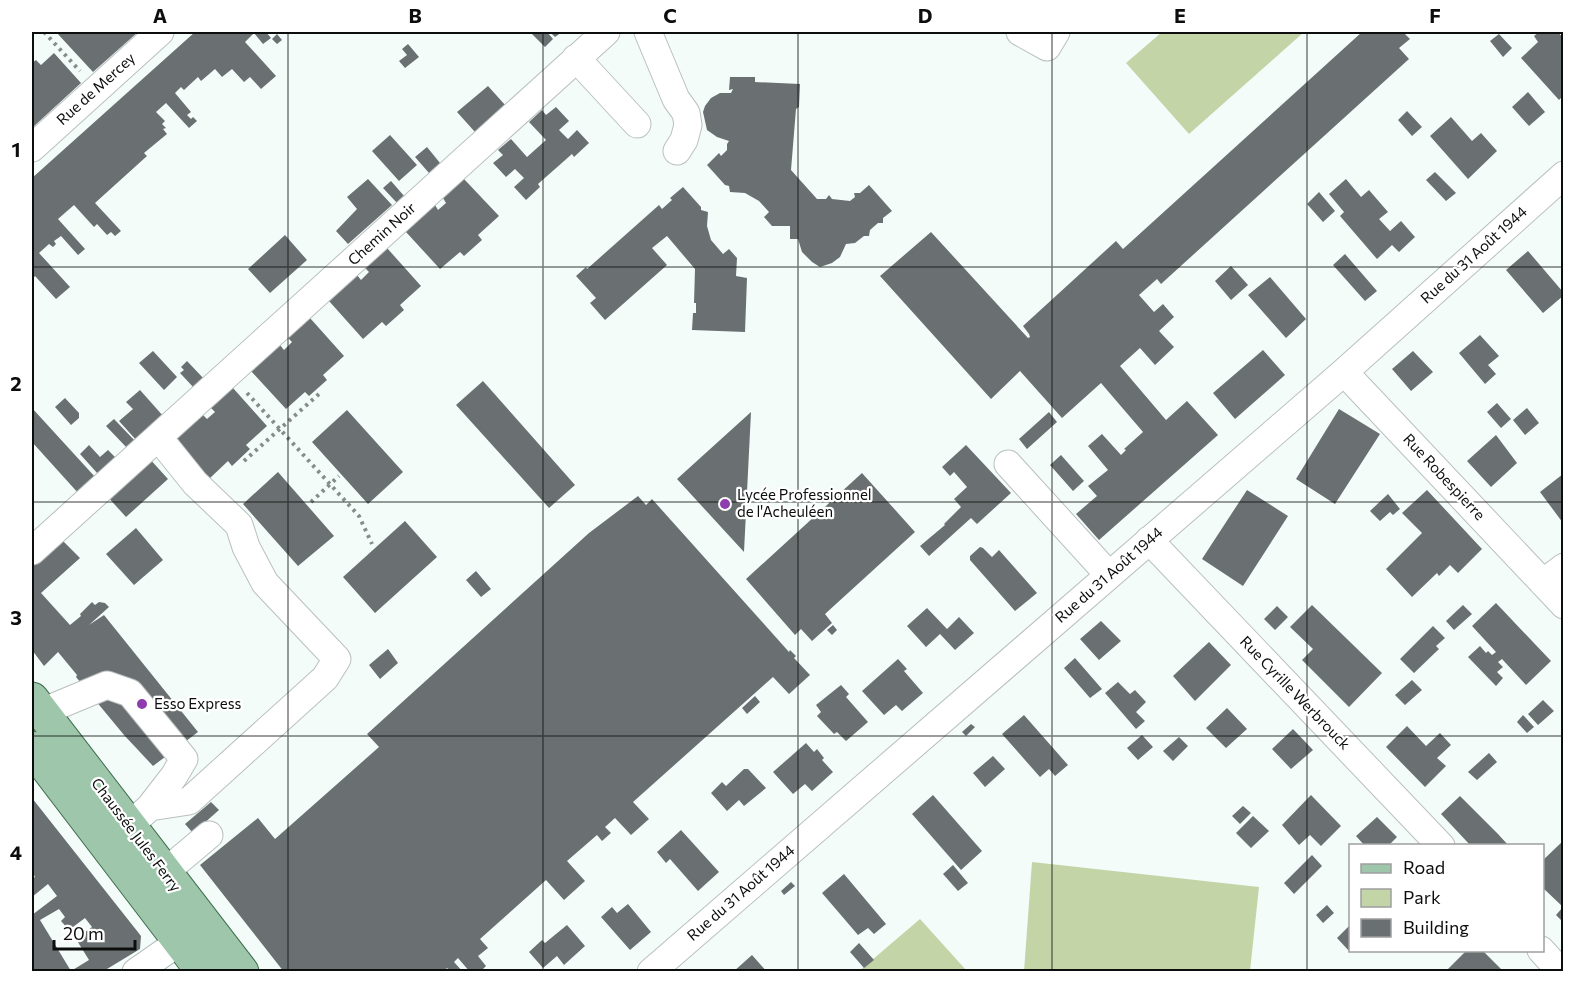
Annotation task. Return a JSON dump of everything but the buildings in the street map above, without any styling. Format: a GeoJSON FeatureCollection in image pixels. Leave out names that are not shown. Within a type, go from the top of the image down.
{"type":"FeatureCollection","features":[{"type":"Feature","properties":{"kind":"main road","name":"Chaussée Jules Ferry"},"geometry":{"type":"LineString","coordinates":[[35,711],[139,816],[164,873],[242,972]]}},
{"type":"Feature","properties":{"kind":"main road","name":"Chaussée Jules Ferry"},"geometry":{"type":"LineString","coordinates":[[32,748],[203,972]]}},
{"type":"Feature","properties":{"kind":"street","name":"Rue de Mercey"},"geometry":{"type":"LineString","coordinates":[[32,148],[160,32]]}},
{"type":"Feature","properties":{"kind":"street","name":"Chemin Noir"},"geometry":{"type":"LineString","coordinates":[[32,551],[606,32]]}},
{"type":"Feature","properties":{"kind":"street"},"geometry":{"type":"LineString","coordinates":[[648,32],[676,99],[686,113],[688,125],[684,140],[677,152]]}},
{"type":"Feature","properties":{"kind":"street"},"geometry":{"type":"LineString","coordinates":[[1020,32],[1047,47],[1056,32]]}},
{"type":"Feature","properties":{"kind":"street"},"geometry":{"type":"LineString","coordinates":[[576,58],[637,124]]}},
{"type":"Feature","properties":{"kind":"street","name":"Rue du 31 Août 1944"},"geometry":{"type":"LineString","coordinates":[[651,972],[1344,372],[1563,175]]}},
{"type":"Feature","properties":{"kind":"street","name":"Rue Robespierre"},"geometry":{"type":"LineString","coordinates":[[1344,372],[1553,575],[1563,605]]}},
{"type":"Feature","properties":{"kind":"street"},"geometry":{"type":"LineString","coordinates":[[139,816],[189,801],[325,678],[337,659],[265,584],[246,547],[239,525],[195,483],[158,437]]}},
{"type":"Feature","properties":{"kind":"street"},"geometry":{"type":"LineString","coordinates":[[1008,464],[1109,575]]}},
{"type":"Feature","properties":{"kind":"street","name":"Rue Cyrille Werbrouck"},"geometry":{"type":"LineString","coordinates":[[1149,540],[1439,844]]}},
{"type":"Feature","properties":{"kind":"street"},"geometry":{"type":"LineString","coordinates":[[139,816],[174,776],[184,759],[130,693],[107,685],[35,711],[226,972]]}},
{"type":"Feature","properties":{"kind":"street"},"geometry":{"type":"LineString","coordinates":[[164,873],[209,836]]}},
{"type":"Feature","properties":{"kind":"street"},"geometry":{"type":"LineString","coordinates":[[136,972],[179,942]]}},
{"type":"Feature","properties":{"kind":"street"},"geometry":{"type":"LineString","coordinates":[[1542,952],[1561,972]]}},
{"type":"Feature","properties":{"kind":"path"},"geometry":{"type":"LineString","coordinates":[[44,32],[96,89]]}},
{"type":"Feature","properties":{"kind":"path"},"geometry":{"type":"LineString","coordinates":[[229,373],[359,516],[372,544]]}},
{"type":"Feature","properties":{"kind":"path"},"geometry":{"type":"LineString","coordinates":[[244,460],[319,394]]}},
{"type":"Feature","properties":{"kind":"path"},"geometry":{"type":"LineString","coordinates":[[311,502],[339,476]]}},
{"type":"Feature","properties":{"kind":"green space"},"geometry":{"type":"Polygon","coordinates":[[[1162,32],[1304,32],[1189,134],[1126,63],[1162,32]]]}},
{"type":"Feature","properties":{"kind":"green space"},"geometry":{"type":"Polygon","coordinates":[[[1032,862],[1259,887],[1250,971],[1024,971],[1032,862]]]}},
{"type":"Feature","properties":{"kind":"green space"},"geometry":{"type":"Polygon","coordinates":[[[920,919],[967,971],[858,972],[920,919]]]}},
{"type":"Feature","properties":{"kind":"place","name":"Lycée Professionnel de l'Acheuléen"},"geometry":{"type":"Point","coordinates":[725,504]}},
{"type":"Feature","properties":{"kind":"place","name":"Esso Express"},"geometry":{"type":"Point","coordinates":[142,704]}}]}
